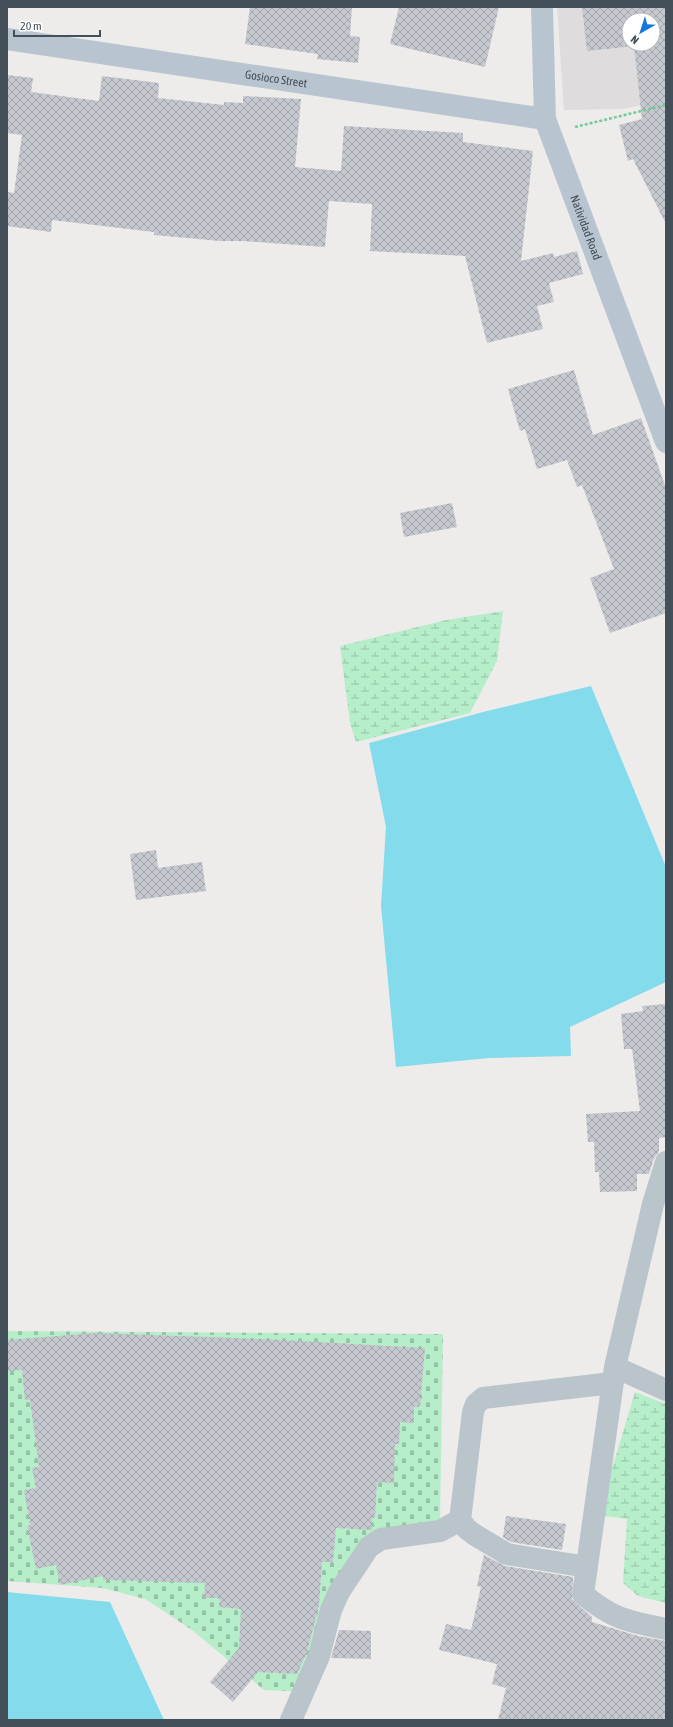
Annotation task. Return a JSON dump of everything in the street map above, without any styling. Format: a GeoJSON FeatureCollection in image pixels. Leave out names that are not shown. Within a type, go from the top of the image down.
{"type":"FeatureCollection","features":[{"type":"Feature","properties":{"kind":"street","name":"Natividad Road"},"geometry":{"type":"LineString","coordinates":[[542,7],[548,126],[666,442]]}},
{"type":"Feature","properties":{"kind":"street","name":"Gosioco Street"},"geometry":{"type":"LineString","coordinates":[[7,39],[548,126]]}},
{"type":"Feature","properties":{"kind":"street"},"geometry":{"type":"LineString","coordinates":[[666,1162],[653,1204],[613,1375],[583,1594],[600,1609],[631,1623],[666,1629]]}},
{"type":"Feature","properties":{"kind":"street"},"geometry":{"type":"LineString","coordinates":[[460,1520],[473,1412],[483,1398],[613,1375],[666,1390]]}},
{"type":"Feature","properties":{"kind":"street"},"geometry":{"type":"LineString","coordinates":[[460,1520],[475,1535],[507,1554],[586,1566]]}},
{"type":"Feature","properties":{"kind":"street"},"geometry":{"type":"LineString","coordinates":[[291,1720],[319,1656],[331,1610],[339,1592],[368,1547],[381,1539],[440,1531],[460,1520]]}},
{"type":"Feature","properties":{"kind":"path"},"geometry":{"type":"LineString","coordinates":[[548,126],[666,105]]}},
{"type":"Feature","properties":{"kind":"shaded area"},"geometry":{"type":"Polygon","coordinates":[[[557,7],[666,7],[666,100],[622,109],[564,110],[557,7]]]}},
{"type":"Feature","properties":{"kind":"green space"},"geometry":{"type":"Polygon","coordinates":[[[503,611],[497,661],[470,713],[356,742],[350,723],[340,646],[446,620],[503,611]]]}},
{"type":"Feature","properties":{"kind":"green space"},"geometry":{"type":"Polygon","coordinates":[[[7,1331],[443,1334],[440,1522],[365,1541],[308,1692],[264,1690],[192,1630],[145,1599],[102,1588],[7,1581],[7,1331]]]}},
{"type":"Feature","properties":{"kind":"green space"},"geometry":{"type":"Polygon","coordinates":[[[635,1392],[666,1404],[666,1603],[638,1596],[623,1583],[627,1519],[598,1515],[635,1392]]]}},
{"type":"Feature","properties":{"kind":"water"},"geometry":{"type":"Polygon","coordinates":[[[591,686],[666,867],[666,982],[570,1027],[571,1056],[489,1058],[396,1067],[381,906],[386,827],[369,743],[483,712],[591,686]]]}},
{"type":"Feature","properties":{"kind":"water"},"geometry":{"type":"Polygon","coordinates":[[[7,1592],[110,1602],[164,1720],[7,1720],[7,1592]]]}},
{"type":"Feature","properties":{"kind":"building"},"geometry":{"type":"Polygon","coordinates":[[[250,7],[352,7],[350,36],[360,37],[358,63],[317,59],[318,54],[245,44],[250,7]]]}},
{"type":"Feature","properties":{"kind":"building"},"geometry":{"type":"Polygon","coordinates":[[[399,7],[499,7],[485,67],[390,44],[399,7]]]}},
{"type":"Feature","properties":{"kind":"building"},"geometry":{"type":"Polygon","coordinates":[[[582,7],[666,7],[666,224],[633,159],[628,161],[619,125],[642,119],[635,52],[661,52],[661,12],[621,12],[621,47],[587,51],[582,7]]]}},
{"type":"Feature","properties":{"kind":"building"},"geometry":{"type":"Polygon","coordinates":[[[7,75],[33,78],[31,92],[99,101],[102,76],[159,83],[158,98],[224,105],[224,102],[243,103],[243,96],[301,99],[295,167],[341,171],[344,126],[463,133],[463,142],[533,151],[521,261],[553,253],[554,257],[577,251],[583,274],[549,283],[554,302],[537,306],[543,329],[487,343],[465,256],[370,251],[372,204],[329,201],[325,247],[243,241],[220,241],[154,235],[154,232],[52,220],[51,232],[7,226],[7,192],[14,193],[22,135],[7,133],[7,75]]]}},
{"type":"Feature","properties":{"kind":"building"},"geometry":{"type":"Polygon","coordinates":[[[574,370],[593,435],[641,418],[666,488],[666,613],[610,633],[590,578],[614,569],[582,485],[577,487],[567,460],[537,469],[525,429],[520,431],[508,389],[574,370]]]}},
{"type":"Feature","properties":{"kind":"building"},"geometry":{"type":"Polygon","coordinates":[[[452,503],[457,527],[404,537],[400,513],[452,503]]]}},
{"type":"Feature","properties":{"kind":"building"},"geometry":{"type":"Polygon","coordinates":[[[156,850],[158,868],[202,862],[206,891],[136,900],[130,854],[156,850]]]}},
{"type":"Feature","properties":{"kind":"building"},"geometry":{"type":"Polygon","coordinates":[[[666,1004],[666,1137],[659,1138],[659,1152],[654,1158],[649,1174],[637,1174],[637,1191],[600,1192],[599,1172],[595,1172],[594,1142],[588,1142],[586,1114],[640,1111],[632,1049],[624,1049],[621,1014],[643,1011],[642,1006],[666,1004]]]}},
{"type":"Feature","properties":{"kind":"building"},"geometry":{"type":"Polygon","coordinates":[[[95,1333],[264,1339],[425,1348],[420,1407],[414,1407],[414,1423],[400,1422],[399,1444],[395,1444],[394,1483],[377,1482],[375,1518],[372,1518],[372,1530],[336,1528],[333,1562],[322,1562],[319,1606],[307,1652],[297,1674],[258,1672],[233,1702],[210,1682],[239,1648],[241,1609],[219,1607],[220,1598],[204,1598],[205,1583],[103,1580],[103,1576],[60,1585],[56,1565],[36,1569],[27,1526],[30,1525],[24,1490],[36,1488],[32,1468],[39,1467],[30,1400],[25,1400],[22,1370],[8,1371],[7,1340],[95,1333]]]}},
{"type":"Feature","properties":{"kind":"building"},"geometry":{"type":"Polygon","coordinates":[[[506,1516],[566,1524],[562,1550],[511,1542],[503,1537],[506,1516]]]}},
{"type":"Feature","properties":{"kind":"building"},"geometry":{"type":"Polygon","coordinates":[[[484,1555],[505,1566],[573,1577],[572,1599],[592,1617],[592,1622],[638,1636],[666,1641],[666,1720],[498,1720],[506,1688],[492,1684],[497,1664],[439,1650],[446,1624],[471,1630],[481,1587],[477,1586],[484,1555]]]}},
{"type":"Feature","properties":{"kind":"building"},"geometry":{"type":"Polygon","coordinates":[[[339,1630],[371,1631],[371,1659],[331,1658],[339,1630]]]}}]}
